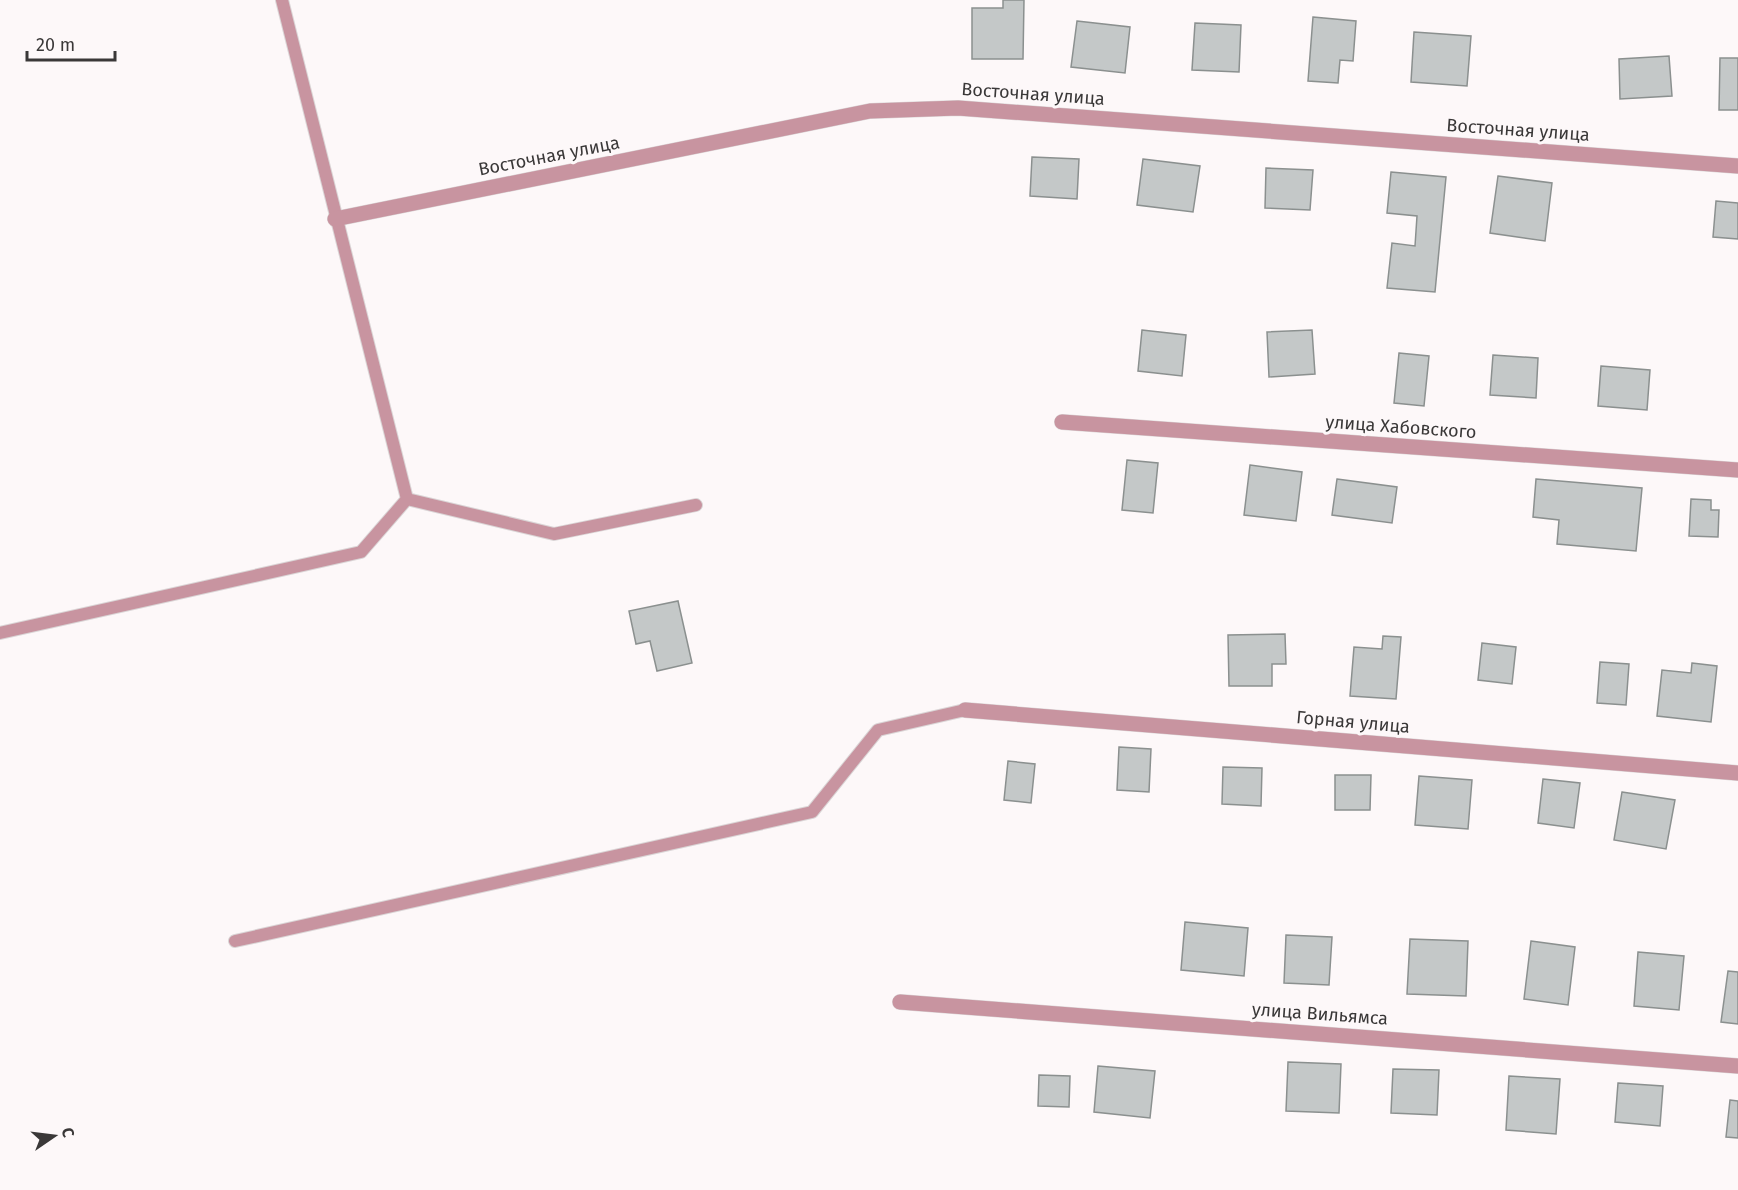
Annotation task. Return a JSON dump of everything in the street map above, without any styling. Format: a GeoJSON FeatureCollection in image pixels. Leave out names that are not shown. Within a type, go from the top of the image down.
{"type":"FeatureCollection","features":[{"type":"Feature","properties":{"kind":"street","name":"Восточная улица"},"geometry":{"type":"LineString","coordinates":[[335,219],[858,113],[892,110],[958,108],[1738,165]]}},
{"type":"Feature","properties":{"kind":"street","name":"улица Хабовского"},"geometry":{"type":"LineString","coordinates":[[1062,422],[1738,470]]}},
{"type":"Feature","properties":{"kind":"street","name":"Горная улица"},"geometry":{"type":"LineString","coordinates":[[964,710],[1738,773]]}},
{"type":"Feature","properties":{"kind":"street","name":"улица Вильямса"},"geometry":{"type":"LineString","coordinates":[[900,1002],[1738,1066]]}},
{"type":"Feature","properties":{"kind":"lane"},"geometry":{"type":"LineString","coordinates":[[282,0],[406,499]]}},
{"type":"Feature","properties":{"kind":"lane"},"geometry":{"type":"LineString","coordinates":[[406,499],[554,534],[696,505]]}},
{"type":"Feature","properties":{"kind":"lane"},"geometry":{"type":"LineString","coordinates":[[0,633],[361,552],[406,499]]}},
{"type":"Feature","properties":{"kind":"lane"},"geometry":{"type":"LineString","coordinates":[[234,941],[812,812],[878,730],[964,710]]}},
{"type":"Feature","properties":{"kind":"building"},"geometry":{"type":"Polygon","coordinates":[[[1003,0],[1024,0],[1023,59],[972,59],[972,8],[1003,8],[1003,0]]]}},
{"type":"Feature","properties":{"kind":"building"},"geometry":{"type":"Polygon","coordinates":[[[1313,17],[1356,21],[1353,61],[1340,60],[1338,83],[1308,81],[1313,17]]]}},
{"type":"Feature","properties":{"kind":"building"},"geometry":{"type":"Polygon","coordinates":[[[1077,21],[1130,27],[1125,73],[1071,67],[1077,21]]]}},
{"type":"Feature","properties":{"kind":"building"},"geometry":{"type":"Polygon","coordinates":[[[1195,23],[1241,25],[1239,72],[1192,70],[1195,23]]]}},
{"type":"Feature","properties":{"kind":"building"},"geometry":{"type":"Polygon","coordinates":[[[1414,32],[1471,36],[1467,86],[1411,82],[1414,32]]]}},
{"type":"Feature","properties":{"kind":"building"},"geometry":{"type":"Polygon","coordinates":[[[1669,56],[1672,96],[1620,99],[1619,59],[1669,56]]]}},
{"type":"Feature","properties":{"kind":"building"},"geometry":{"type":"Polygon","coordinates":[[[1720,58],[1738,58],[1738,110],[1719,110],[1720,58]]]}},
{"type":"Feature","properties":{"kind":"building"},"geometry":{"type":"Polygon","coordinates":[[[1032,157],[1079,159],[1077,199],[1030,196],[1032,157]]]}},
{"type":"Feature","properties":{"kind":"building"},"geometry":{"type":"Polygon","coordinates":[[[1143,159],[1200,166],[1193,212],[1137,205],[1143,159]]]}},
{"type":"Feature","properties":{"kind":"building"},"geometry":{"type":"Polygon","coordinates":[[[1266,168],[1313,170],[1310,210],[1265,208],[1266,168]]]}},
{"type":"Feature","properties":{"kind":"building"},"geometry":{"type":"Polygon","coordinates":[[[1391,172],[1446,177],[1435,292],[1387,288],[1392,243],[1415,246],[1417,216],[1387,213],[1391,172]]]}},
{"type":"Feature","properties":{"kind":"building"},"geometry":{"type":"Polygon","coordinates":[[[1498,176],[1552,183],[1545,241],[1490,233],[1498,176]]]}},
{"type":"Feature","properties":{"kind":"building"},"geometry":{"type":"Polygon","coordinates":[[[1716,201],[1738,203],[1738,239],[1713,237],[1716,201]]]}},
{"type":"Feature","properties":{"kind":"building"},"geometry":{"type":"Polygon","coordinates":[[[1142,330],[1186,335],[1182,376],[1138,371],[1142,330]]]}},
{"type":"Feature","properties":{"kind":"building"},"geometry":{"type":"Polygon","coordinates":[[[1312,330],[1315,374],[1269,377],[1267,332],[1312,330]]]}},
{"type":"Feature","properties":{"kind":"building"},"geometry":{"type":"Polygon","coordinates":[[[1399,353],[1429,356],[1424,406],[1394,403],[1399,353]]]}},
{"type":"Feature","properties":{"kind":"building"},"geometry":{"type":"Polygon","coordinates":[[[1493,355],[1538,358],[1536,398],[1490,395],[1493,355]]]}},
{"type":"Feature","properties":{"kind":"building"},"geometry":{"type":"Polygon","coordinates":[[[1601,366],[1650,370],[1647,410],[1598,406],[1601,366]]]}},
{"type":"Feature","properties":{"kind":"building"},"geometry":{"type":"Polygon","coordinates":[[[1127,460],[1158,463],[1153,513],[1122,510],[1127,460]]]}},
{"type":"Feature","properties":{"kind":"building"},"geometry":{"type":"Polygon","coordinates":[[[1250,465],[1302,472],[1296,521],[1244,515],[1250,465]]]}},
{"type":"Feature","properties":{"kind":"building"},"geometry":{"type":"Polygon","coordinates":[[[1337,479],[1397,487],[1392,523],[1332,515],[1337,479]]]}},
{"type":"Feature","properties":{"kind":"building"},"geometry":{"type":"Polygon","coordinates":[[[1536,479],[1642,488],[1636,551],[1557,544],[1559,520],[1533,517],[1536,479]]]}},
{"type":"Feature","properties":{"kind":"building"},"geometry":{"type":"Polygon","coordinates":[[[1691,499],[1711,500],[1711,510],[1719,510],[1718,537],[1689,536],[1691,499]]]}},
{"type":"Feature","properties":{"kind":"building"},"geometry":{"type":"Polygon","coordinates":[[[678,601],[692,663],[657,671],[650,641],[636,644],[629,611],[678,601]]]}},
{"type":"Feature","properties":{"kind":"building"},"geometry":{"type":"Polygon","coordinates":[[[1285,634],[1286,664],[1272,664],[1272,686],[1229,686],[1228,635],[1285,634]]]}},
{"type":"Feature","properties":{"kind":"building"},"geometry":{"type":"Polygon","coordinates":[[[1383,636],[1401,637],[1396,699],[1350,696],[1354,647],[1382,649],[1383,636]]]}},
{"type":"Feature","properties":{"kind":"building"},"geometry":{"type":"Polygon","coordinates":[[[1482,643],[1516,647],[1512,684],[1478,680],[1482,643]]]}},
{"type":"Feature","properties":{"kind":"building"},"geometry":{"type":"Polygon","coordinates":[[[1600,662],[1629,664],[1626,705],[1597,703],[1600,662]]]}},
{"type":"Feature","properties":{"kind":"building"},"geometry":{"type":"Polygon","coordinates":[[[1692,663],[1717,666],[1711,722],[1657,716],[1662,670],[1691,673],[1692,663]]]}},
{"type":"Feature","properties":{"kind":"building"},"geometry":{"type":"Polygon","coordinates":[[[1119,747],[1151,749],[1149,792],[1117,790],[1119,747]]]}},
{"type":"Feature","properties":{"kind":"building"},"geometry":{"type":"Polygon","coordinates":[[[1008,761],[1035,764],[1031,803],[1004,800],[1008,761]]]}},
{"type":"Feature","properties":{"kind":"building"},"geometry":{"type":"Polygon","coordinates":[[[1223,767],[1262,768],[1261,806],[1222,804],[1223,767]]]}},
{"type":"Feature","properties":{"kind":"building"},"geometry":{"type":"Polygon","coordinates":[[[1335,775],[1371,775],[1370,810],[1335,810],[1335,775]]]}},
{"type":"Feature","properties":{"kind":"building"},"geometry":{"type":"Polygon","coordinates":[[[1419,776],[1472,780],[1468,829],[1415,825],[1419,776]]]}},
{"type":"Feature","properties":{"kind":"building"},"geometry":{"type":"Polygon","coordinates":[[[1543,779],[1580,783],[1574,828],[1538,823],[1543,779]]]}},
{"type":"Feature","properties":{"kind":"building"},"geometry":{"type":"Polygon","coordinates":[[[1622,792],[1675,800],[1666,849],[1614,840],[1622,792]]]}},
{"type":"Feature","properties":{"kind":"building"},"geometry":{"type":"Polygon","coordinates":[[[1185,922],[1248,928],[1244,976],[1181,970],[1185,922]]]}},
{"type":"Feature","properties":{"kind":"building"},"geometry":{"type":"Polygon","coordinates":[[[1286,935],[1332,937],[1329,985],[1284,983],[1286,935]]]}},
{"type":"Feature","properties":{"kind":"building"},"geometry":{"type":"Polygon","coordinates":[[[1410,939],[1468,941],[1466,996],[1407,994],[1410,939]]]}},
{"type":"Feature","properties":{"kind":"building"},"geometry":{"type":"Polygon","coordinates":[[[1531,941],[1575,947],[1568,1005],[1524,999],[1531,941]]]}},
{"type":"Feature","properties":{"kind":"building"},"geometry":{"type":"Polygon","coordinates":[[[1638,952],[1684,956],[1679,1010],[1634,1006],[1638,952]]]}},
{"type":"Feature","properties":{"kind":"building"},"geometry":{"type":"Polygon","coordinates":[[[1728,971],[1738,972],[1738,1024],[1721,1022],[1728,971]]]}},
{"type":"Feature","properties":{"kind":"building"},"geometry":{"type":"Polygon","coordinates":[[[1288,1062],[1341,1064],[1339,1113],[1286,1111],[1288,1062]]]}},
{"type":"Feature","properties":{"kind":"building"},"geometry":{"type":"Polygon","coordinates":[[[1098,1066],[1155,1071],[1150,1118],[1094,1112],[1098,1066]]]}},
{"type":"Feature","properties":{"kind":"building"},"geometry":{"type":"Polygon","coordinates":[[[1393,1069],[1439,1070],[1437,1115],[1391,1113],[1393,1069]]]}},
{"type":"Feature","properties":{"kind":"building"},"geometry":{"type":"Polygon","coordinates":[[[1039,1075],[1070,1076],[1069,1107],[1038,1106],[1039,1075]]]}},
{"type":"Feature","properties":{"kind":"building"},"geometry":{"type":"Polygon","coordinates":[[[1509,1076],[1560,1079],[1556,1134],[1506,1130],[1509,1076]]]}},
{"type":"Feature","properties":{"kind":"building"},"geometry":{"type":"Polygon","coordinates":[[[1618,1083],[1663,1086],[1660,1126],[1615,1122],[1618,1083]]]}},
{"type":"Feature","properties":{"kind":"building"},"geometry":{"type":"Polygon","coordinates":[[[1730,1100],[1738,1101],[1738,1138],[1726,1137],[1730,1100]]]}}]}
